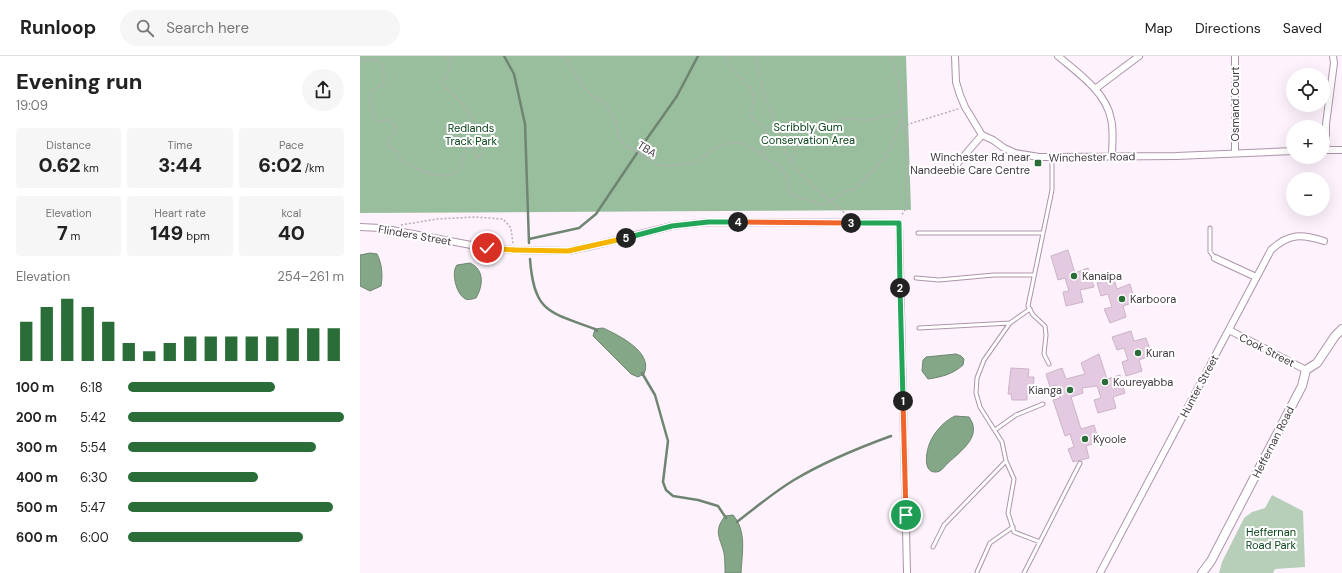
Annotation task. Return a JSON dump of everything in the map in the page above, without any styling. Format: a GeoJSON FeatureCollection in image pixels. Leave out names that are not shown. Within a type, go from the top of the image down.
{"type":"FeatureCollection","features":[{"type":"Feature","properties":{"kind":"street"},"geometry":{"type":"LineString","coordinates":[[955,56],[956,82],[965,107],[982,136],[957,164]]}},
{"type":"Feature","properties":{"kind":"street"},"geometry":{"type":"LineString","coordinates":[[1058,56],[1095,89],[1106,105],[1111,119],[1112,156]]}},
{"type":"Feature","properties":{"kind":"street"},"geometry":{"type":"LineString","coordinates":[[1095,89],[1139,56]]}},
{"type":"Feature","properties":{"kind":"street","name":"Osmand Court"},"geometry":{"type":"LineString","coordinates":[[1235,56],[1235,152]]}},
{"type":"Feature","properties":{"kind":"street"},"geometry":{"type":"LineString","coordinates":[[1327,120],[1334,56]]}},
{"type":"Feature","properties":{"kind":"street","name":"Winchester Road"},"geometry":{"type":"LineString","coordinates":[[982,136],[994,140],[1004,148],[1015,153],[1039,157],[1176,156],[1235,152],[1286,151]]}},
{"type":"Feature","properties":{"kind":"street"},"geometry":{"type":"LineString","coordinates":[[1330,150],[1342,150]]}},
{"type":"Feature","properties":{"kind":"street","name":"Flinders Street"},"geometry":{"type":"LineString","coordinates":[[360,227],[381,228],[487,248],[568,251],[672,226],[708,222],[899,223]]}},
{"type":"Feature","properties":{"kind":"street"},"geometry":{"type":"LineString","coordinates":[[899,223],[907,573]]}},
{"type":"Feature","properties":{"kind":"street","name":"Hunter Street"},"geometry":{"type":"LineString","coordinates":[[1100,573],[1271,250],[1280,242],[1291,237],[1309,237],[1324,241]]}},
{"type":"Feature","properties":{"kind":"street"},"geometry":{"type":"LineString","coordinates":[[1215,258],[1256,277]]}},
{"type":"Feature","properties":{"kind":"street","name":"Cook Street"},"geometry":{"type":"LineString","coordinates":[[1229,330],[1306,370]]}},
{"type":"Feature","properties":{"kind":"street"},"geometry":{"type":"LineString","coordinates":[[1306,370],[1317,363],[1335,336],[1342,330]]}},
{"type":"Feature","properties":{"kind":"street","name":"Heffernan Road"},"geometry":{"type":"LineString","coordinates":[[1202,573],[1211,561],[1302,386],[1306,370]]}},
{"type":"Feature","properties":{"kind":"street","name":"Heffernan Road"},"geometry":{"type":"LineString","coordinates":[[1209,573],[1211,561]]}},
{"type":"Feature","properties":{"kind":"lane"},"geometry":{"type":"LineString","coordinates":[[1049,364],[1044,354],[1046,334],[1045,326],[1033,316],[1028,306],[1052,190],[1052,157]]}},
{"type":"Feature","properties":{"kind":"lane"},"geometry":{"type":"LineString","coordinates":[[1210,228],[1210,252],[1215,258]]}},
{"type":"Feature","properties":{"kind":"lane"},"geometry":{"type":"LineString","coordinates":[[918,233],[1042,233]]}},
{"type":"Feature","properties":{"kind":"lane"},"geometry":{"type":"LineString","coordinates":[[916,278],[939,280],[994,275],[1034,275]]}},
{"type":"Feature","properties":{"kind":"lane"},"geometry":{"type":"LineString","coordinates":[[1030,309],[1010,323],[984,360],[976,378],[976,393],[980,407],[1002,442],[1006,461],[1014,479],[1008,513],[1014,532],[1040,542]]}},
{"type":"Feature","properties":{"kind":"lane"},"geometry":{"type":"LineString","coordinates":[[919,328],[1010,323]]}},
{"type":"Feature","properties":{"kind":"lane"},"geometry":{"type":"LineString","coordinates":[[995,430],[1016,416],[1043,404]]}},
{"type":"Feature","properties":{"kind":"lane"},"geometry":{"type":"LineString","coordinates":[[933,547],[944,525],[1006,461]]}},
{"type":"Feature","properties":{"kind":"lane"},"geometry":{"type":"LineString","coordinates":[[1024,573],[1080,463]]}},
{"type":"Feature","properties":{"kind":"lane"},"geometry":{"type":"LineString","coordinates":[[977,572],[990,543],[1013,527]]}},
{"type":"Feature","properties":{"kind":"path"},"geometry":{"type":"LineString","coordinates":[[360,61],[376,59],[382,66],[385,75],[383,85],[372,90],[370,102],[373,114],[378,123],[384,120],[391,120],[396,127],[388,140],[388,147],[396,151],[403,161],[427,173],[445,176],[458,171],[466,147],[471,146],[478,160],[482,151],[480,134],[467,109],[442,82],[447,76],[451,60],[445,56]]}},
{"type":"Feature","properties":{"kind":"path","name":"TBA"},"geometry":{"type":"LineString","coordinates":[[562,56],[573,68],[577,78],[588,92],[603,102],[612,115],[616,123],[617,133],[625,146],[658,165],[668,166],[695,164],[700,158],[722,145],[729,142],[742,143],[750,146],[763,155],[765,159],[784,171],[788,181],[788,190],[791,195],[825,205],[830,202]]}},
{"type":"Feature","properties":{"kind":"path"},"geometry":{"type":"LineString","coordinates":[[726,56],[729,64],[736,74],[751,88],[754,95],[751,116],[765,128],[766,135],[763,155]]}},
{"type":"Feature","properties":{"kind":"path"},"geometry":{"type":"LineString","coordinates":[[756,56],[761,85],[785,151],[796,170],[830,202],[858,223]]}},
{"type":"Feature","properties":{"kind":"path"},"geometry":{"type":"LineString","coordinates":[[891,56],[899,84],[902,118],[907,138],[907,207],[899,223]]}},
{"type":"Feature","properties":{"kind":"path"},"geometry":{"type":"LineString","coordinates":[[904,128],[909,124],[965,107]]}},
{"type":"Feature","properties":{"kind":"path"},"geometry":{"type":"LineString","coordinates":[[791,161],[799,145],[819,127],[841,119],[871,120],[902,111]]}},
{"type":"Feature","properties":{"kind":"path"},"geometry":{"type":"LineString","coordinates":[[830,202],[845,191],[855,189],[888,154],[902,118]]}},
{"type":"Feature","properties":{"kind":"path"},"geometry":{"type":"LineString","coordinates":[[395,226],[437,219],[475,216],[503,219],[511,228],[514,250]]}},
{"type":"Feature","properties":{"kind":"green space","name":"Redlands Track Park"},"geometry":{"type":"Polygon","coordinates":[[[360,56],[906,56],[911,210],[360,213],[360,56]]]}},
{"type":"Feature","properties":{"kind":"green space","name":"Heffernan Road Park"},"geometry":{"type":"Polygon","coordinates":[[[1272,495],[1303,511],[1305,567],[1275,569],[1273,573],[1219,573],[1222,562],[1244,518],[1252,512],[1265,508],[1272,495]]]}},
{"type":"Feature","properties":{"kind":"shaded area"},"geometry":{"type":"Polygon","coordinates":[[[370,253],[377,254],[382,274],[381,286],[370,291],[360,286],[360,255],[370,253]]]}},
{"type":"Feature","properties":{"kind":"shaded area"},"geometry":{"type":"Polygon","coordinates":[[[470,263],[478,270],[481,283],[476,298],[468,300],[465,299],[459,292],[455,282],[454,272],[457,265],[470,263]]]}},
{"type":"Feature","properties":{"kind":"shaded area"},"geometry":{"type":"Polygon","coordinates":[[[603,328],[633,345],[644,359],[646,366],[644,374],[638,377],[631,374],[593,336],[595,329],[603,328]]]}},
{"type":"Feature","properties":{"kind":"shaded area"},"geometry":{"type":"Polygon","coordinates":[[[956,354],[964,359],[963,365],[951,373],[928,379],[922,371],[923,360],[926,357],[956,354]]]}},
{"type":"Feature","properties":{"kind":"shaded area"},"geometry":{"type":"Polygon","coordinates":[[[955,416],[969,417],[973,424],[972,437],[969,443],[942,469],[938,472],[932,471],[927,466],[926,462],[928,448],[933,436],[939,428],[955,416]]]}},
{"type":"Feature","properties":{"kind":"shaded area"},"geometry":{"type":"Polygon","coordinates":[[[733,515],[740,528],[743,542],[741,573],[725,573],[724,553],[718,531],[719,526],[725,516],[733,515]]]}},
{"type":"Feature","properties":{"kind":"building","name":"Kanaipa"},"geometry":{"type":"Polygon","coordinates":[[[1068,250],[1075,273],[1088,268],[1094,287],[1080,290],[1083,302],[1066,306],[1063,292],[1069,291],[1065,278],[1058,280],[1051,256],[1068,250]]]}},
{"type":"Feature","properties":{"kind":"building","name":"Karboora"},"geometry":{"type":"Polygon","coordinates":[[[1113,276],[1117,289],[1130,284],[1135,302],[1123,306],[1126,317],[1110,323],[1104,309],[1112,307],[1108,294],[1101,296],[1097,283],[1113,276]]]}},
{"type":"Feature","properties":{"kind":"building","name":"Kuran"},"geometry":{"type":"Polygon","coordinates":[[[1131,331],[1134,341],[1146,338],[1152,355],[1139,360],[1142,371],[1126,376],[1122,362],[1128,360],[1124,348],[1117,350],[1112,337],[1131,331]]]}},
{"type":"Feature","properties":{"kind":"building"},"geometry":{"type":"Polygon","coordinates":[[[1099,354],[1107,379],[1120,375],[1125,393],[1113,397],[1116,408],[1098,413],[1094,400],[1101,398],[1097,386],[1082,388],[1083,393],[1071,397],[1081,429],[1094,425],[1099,442],[1086,446],[1089,458],[1073,462],[1068,449],[1074,447],[1070,434],[1065,436],[1053,400],[1060,398],[1056,385],[1050,387],[1046,374],[1062,368],[1066,379],[1085,374],[1081,363],[1099,354]]]}},
{"type":"Feature","properties":{"kind":"building"},"geometry":{"type":"Polygon","coordinates":[[[1011,368],[1029,369],[1028,377],[1034,377],[1033,393],[1027,393],[1027,400],[1012,400],[1011,394],[1008,394],[1011,368]]]}},
{"type":"Feature","properties":{"kind":"waterway"},"geometry":{"type":"LineString","coordinates":[[504,56],[514,74],[525,124],[529,243]]}},
{"type":"Feature","properties":{"kind":"waterway"},"geometry":{"type":"LineString","coordinates":[[639,150],[677,96],[698,56]]}},
{"type":"Feature","properties":{"kind":"waterway"},"geometry":{"type":"LineString","coordinates":[[529,239],[579,228],[596,214],[637,153]]}},
{"type":"Feature","properties":{"kind":"waterway"},"geometry":{"type":"LineString","coordinates":[[530,259],[535,290],[540,300],[547,308],[555,314],[597,331]]}},
{"type":"Feature","properties":{"kind":"waterway"},"geometry":{"type":"LineString","coordinates":[[642,373],[655,395],[668,441],[663,482],[666,490],[673,496],[698,500],[718,506],[726,518]]}},
{"type":"Feature","properties":{"kind":"waterway"},"geometry":{"type":"LineString","coordinates":[[737,522],[765,500],[805,473],[866,445],[891,436]]}},
{"type":"Feature","properties":{"kind":"place","name":"Winchester Rd near Nandeebie Care Centre"},"geometry":{"type":"Point","coordinates":[1038,163]}},
{"type":"Feature","properties":{"kind":"place","name":"Kanaipa"},"geometry":{"type":"Point","coordinates":[1074,276]}},
{"type":"Feature","properties":{"kind":"place","name":"Karboora"},"geometry":{"type":"Point","coordinates":[1122,299]}},
{"type":"Feature","properties":{"kind":"place","name":"Kuran"},"geometry":{"type":"Point","coordinates":[1138,353]}},
{"type":"Feature","properties":{"kind":"place","name":"Koureyabba"},"geometry":{"type":"Point","coordinates":[1105,382]}},
{"type":"Feature","properties":{"kind":"place","name":"Kianga"},"geometry":{"type":"Point","coordinates":[1070,390]}},
{"type":"Feature","properties":{"kind":"place","name":"Kyoole"},"geometry":{"type":"Point","coordinates":[1085,439]}},
{"type":"Feature","properties":{"kind":"route"},"geometry":{"type":"LineString","coordinates":[[487,248],[568,251],[672,226],[708,222],[899,223],[906,515]]}},
{"type":"Feature","properties":{"kind":"park label","name":"Scribbly Gum Conservation Area"},"geometry":{"type":"Point","coordinates":[808,133]}}]}
